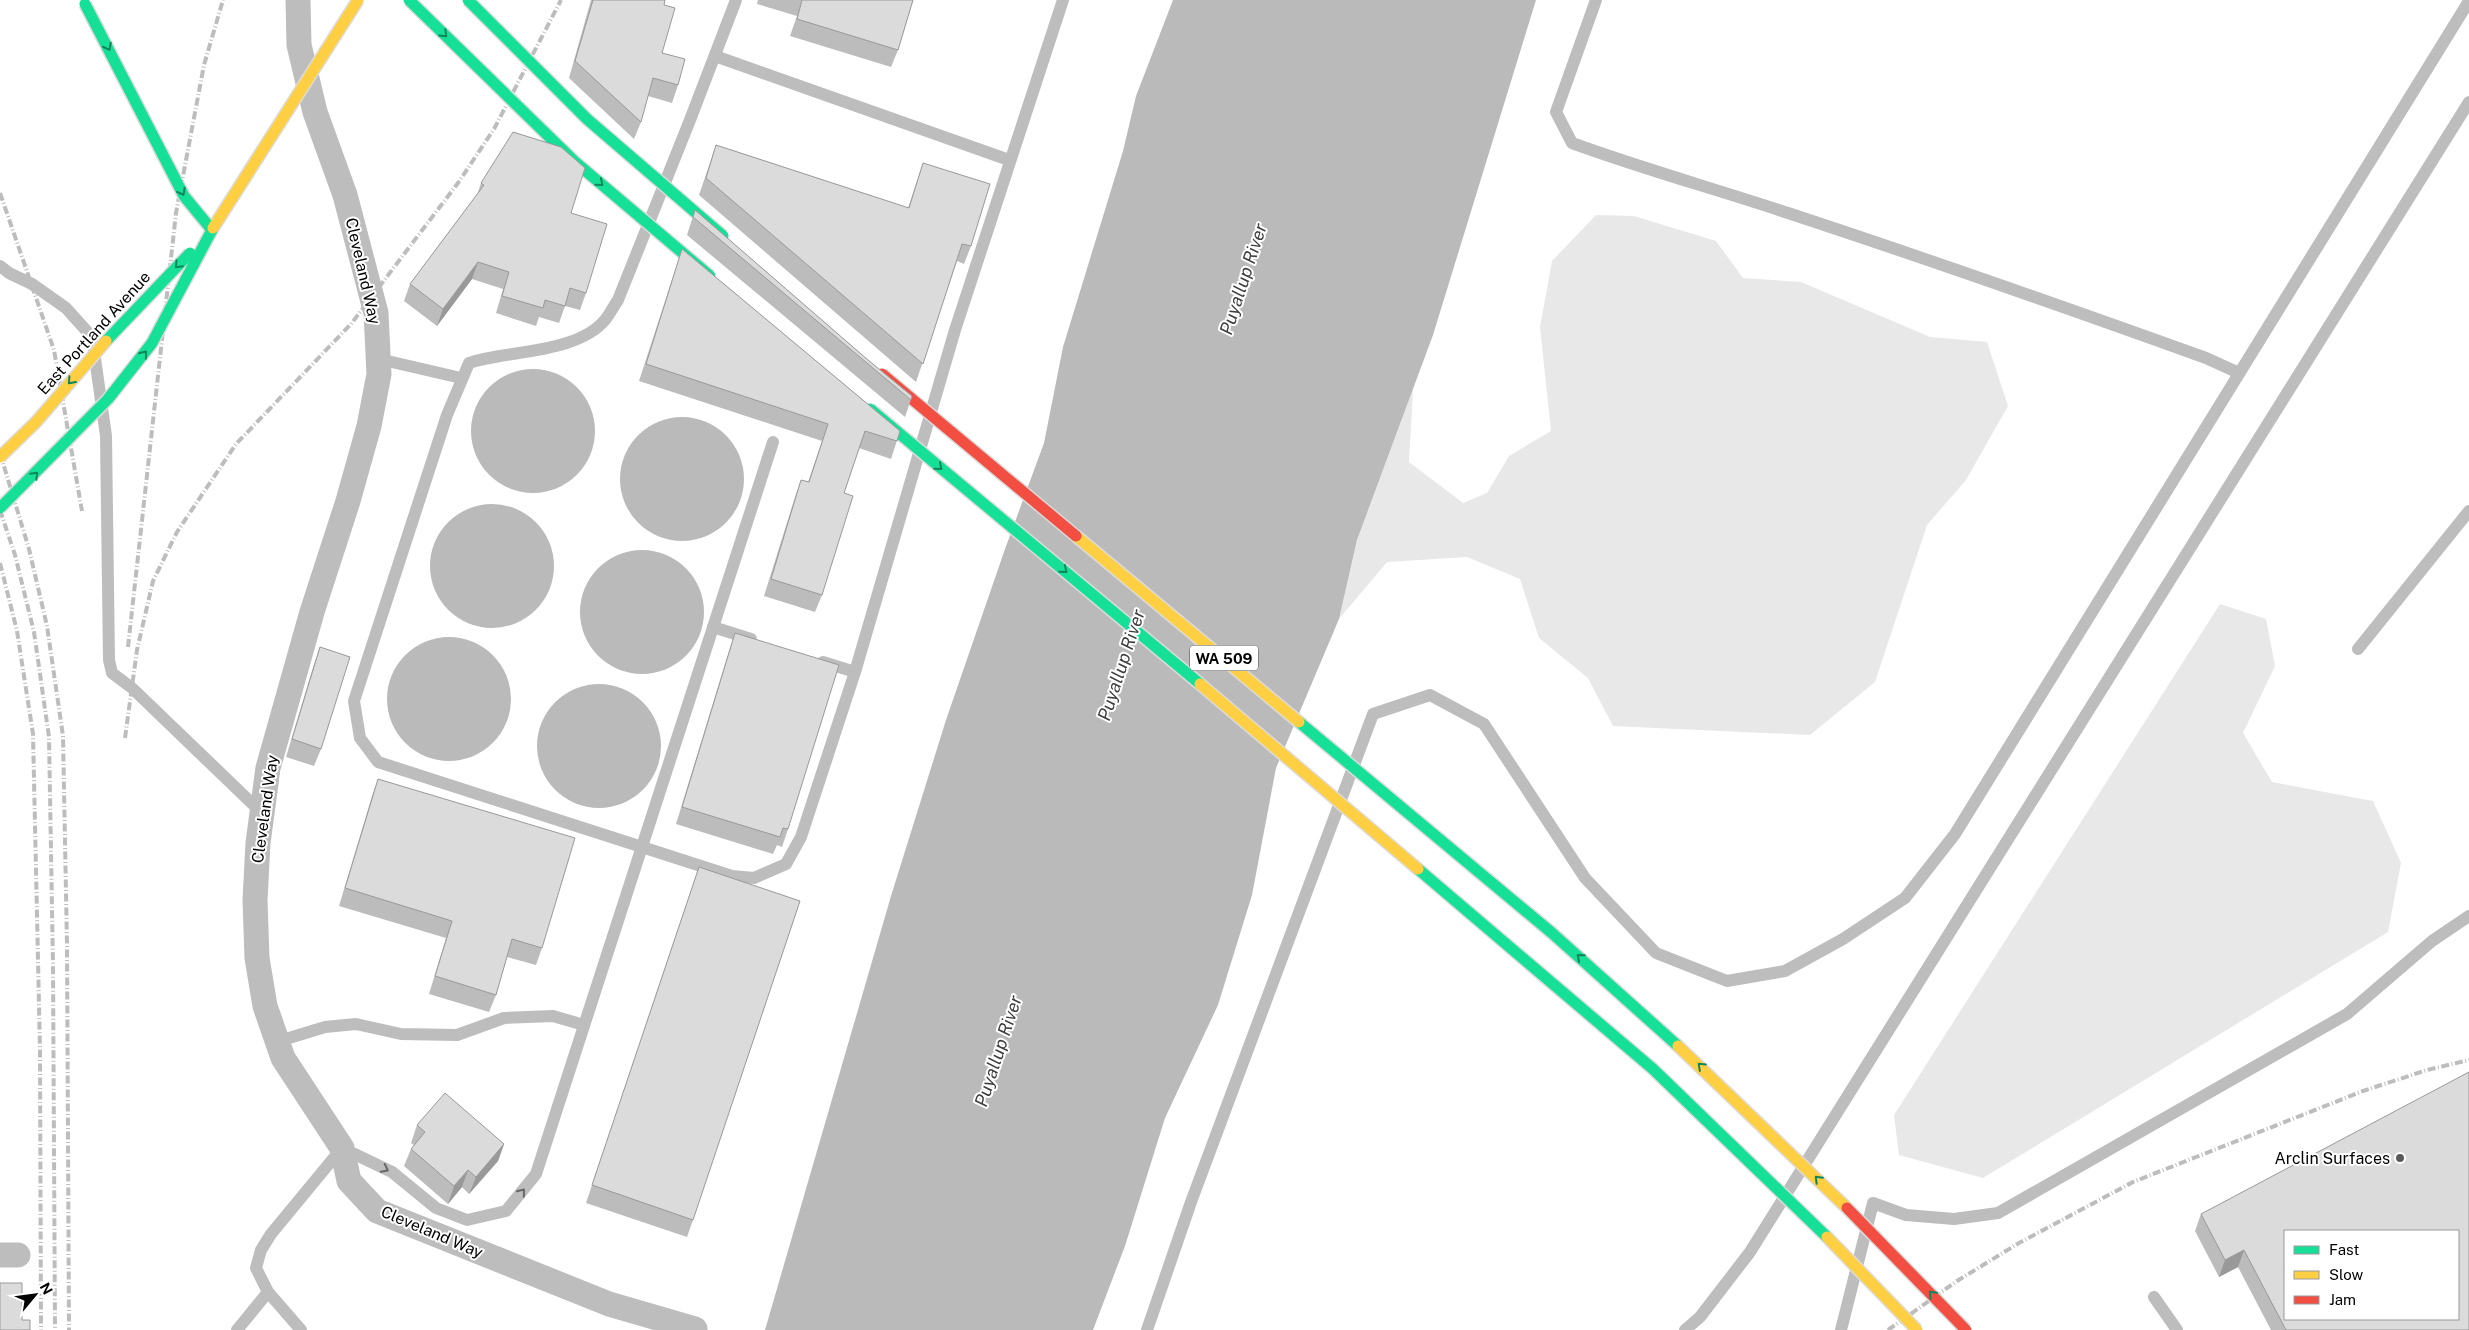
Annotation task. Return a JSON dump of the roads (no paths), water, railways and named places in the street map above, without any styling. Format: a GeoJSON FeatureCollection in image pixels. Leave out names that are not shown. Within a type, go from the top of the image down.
{"type":"FeatureCollection","features":[{"type":"Feature","properties":{"kind":"main road","name":"East Portland Avenue"},"geometry":{"type":"LineString","coordinates":[[0,508],[46,465],[108,400],[152,343],[212,230],[358,0]]}},
{"type":"Feature","properties":{"kind":"main road"},"geometry":{"type":"LineString","coordinates":[[409,0],[574,161],[722,285]]}},
{"type":"Feature","properties":{"kind":"main road"},"geometry":{"type":"LineString","coordinates":[[468,0],[587,119],[729,242]]}},
{"type":"Feature","properties":{"kind":"main road"},"geometry":{"type":"LineString","coordinates":[[85,4],[184,196],[198,216],[212,230]]}},
{"type":"Feature","properties":{"kind":"main road","name":"East Portland Avenue"},"geometry":{"type":"LineString","coordinates":[[0,457],[36,422],[126,318],[212,230]]}},
{"type":"Feature","properties":{"kind":"main road","name":"WA 509"},"geometry":{"type":"LineString","coordinates":[[872,365],[1552,933],[1645,1014],[1789,1150],[1966,1330]]}},
{"type":"Feature","properties":{"kind":"main road","name":"WA 509"},"geometry":{"type":"LineString","coordinates":[[863,404],[1280,750],[1647,1063],[1833,1242],[1917,1330]]}},
{"type":"Feature","properties":{"kind":"street","name":"Cleveland Way"},"geometry":{"type":"LineString","coordinates":[[298,0],[298,45],[315,112],[345,195],[365,265],[376,313],[379,374],[369,426],[268,768],[262,813],[255,900],[257,958],[265,1006],[276,1042],[301,1087],[342,1148],[349,1181],[378,1211],[609,1304],[695,1329]]}},
{"type":"Feature","properties":{"kind":"lane"},"geometry":{"type":"LineString","coordinates":[[736,0],[618,300],[604,321],[584,334],[560,344],[469,363],[461,378],[354,701],[360,738],[378,762],[732,876],[754,878],[786,864],[801,837],[855,672],[955,330],[1009,160],[1063,0]]}},
{"type":"Feature","properties":{"kind":"lane"},"geometry":{"type":"LineString","coordinates":[[1596,0],[1556,112],[1572,143],[1629,164],[1701,184],[1993,282],[2206,358],[2239,373]]}},
{"type":"Feature","properties":{"kind":"lane"},"geometry":{"type":"LineString","coordinates":[[1147,1330],[1194,1193],[1373,714],[1430,695],[1484,724],[1584,878],[1656,953],[1727,982],[1785,971],[1844,939],[1905,898],[1955,834],[2469,1]]}},
{"type":"Feature","properties":{"kind":"lane"},"geometry":{"type":"LineString","coordinates":[[715,56],[1009,160]]}},
{"type":"Feature","properties":{"kind":"lane"},"geometry":{"type":"LineString","coordinates":[[1685,1330],[1700,1317],[1750,1252],[2469,102]]}},
{"type":"Feature","properties":{"kind":"lane"},"geometry":{"type":"LineString","coordinates":[[0,266],[9,273],[32,284],[66,308],[92,337],[106,436],[109,660],[112,673],[132,688],[262,813]]}},
{"type":"Feature","properties":{"kind":"lane"},"geometry":{"type":"LineString","coordinates":[[379,359],[461,378]]}},
{"type":"Feature","properties":{"kind":"lane"},"geometry":{"type":"LineString","coordinates":[[301,1330],[268,1292],[256,1268],[261,1250],[271,1234],[342,1148],[392,1172],[436,1208],[467,1220],[506,1211],[536,1174],[773,442]]}},
{"type":"Feature","properties":{"kind":"lane"},"geometry":{"type":"LineString","coordinates":[[2358,649],[2469,511]]}},
{"type":"Feature","properties":{"kind":"lane"},"geometry":{"type":"LineString","coordinates":[[713,627],[760,642]]}},
{"type":"Feature","properties":{"kind":"lane"},"geometry":{"type":"LineString","coordinates":[[808,657],[855,672]]}},
{"type":"Feature","properties":{"kind":"lane"},"geometry":{"type":"LineString","coordinates":[[1841,1330],[1873,1204],[1906,1215],[1945,1218],[1998,1213],[2347,1014],[2432,941],[2469,916]]}},
{"type":"Feature","properties":{"kind":"lane"},"geometry":{"type":"LineString","coordinates":[[276,1042],[325,1027],[356,1024],[401,1034],[457,1035],[504,1018],[553,1016],[584,1025]]}},
{"type":"Feature","properties":{"kind":"lane"},"geometry":{"type":"LineString","coordinates":[[237,1330],[268,1292]]}},
{"type":"Feature","properties":{"kind":"lane"},"geometry":{"type":"LineString","coordinates":[[2154,1297],[2177,1330]]}},
{"type":"Feature","properties":{"kind":"water","name":"Puyallup River"},"geometry":{"type":"Polygon","coordinates":[[[1173,0],[1536,0],[1433,335],[1357,540],[1339,619],[1276,768],[1252,895],[1218,1005],[1165,1118],[1125,1246],[1093,1330],[765,1330],[891,896],[946,720],[1044,443],[1063,347],[1123,151],[1136,96],[1173,0]]]}},
{"type":"Feature","properties":{"kind":"water"},"geometry":{"type":"Polygon","coordinates":[[[533,369],[557,374],[577,387],[590,407],[595,431],[590,455],[577,475],[557,488],[533,493],[509,488],[489,475],[476,455],[471,431],[476,407],[489,387],[509,374],[533,369]]]}},
{"type":"Feature","properties":{"kind":"water"},"geometry":{"type":"Polygon","coordinates":[[[682,417],[706,422],[726,435],[739,455],[744,479],[739,503],[726,523],[706,536],[682,541],[658,536],[638,523],[625,503],[620,479],[625,455],[638,435],[658,422],[682,417]]]}},
{"type":"Feature","properties":{"kind":"water"},"geometry":{"type":"Polygon","coordinates":[[[492,504],[516,509],[536,522],[549,542],[554,566],[549,590],[536,610],[516,623],[492,628],[468,623],[448,610],[435,590],[430,566],[435,542],[448,522],[468,509],[492,504]]]}},
{"type":"Feature","properties":{"kind":"water"},"geometry":{"type":"Polygon","coordinates":[[[642,550],[666,555],[686,568],[699,588],[704,612],[699,636],[686,656],[666,669],[642,674],[618,669],[598,656],[585,636],[580,612],[585,588],[598,568],[618,555],[642,550]]]}},
{"type":"Feature","properties":{"kind":"water"},"geometry":{"type":"Polygon","coordinates":[[[449,637],[473,642],[493,655],[506,675],[511,699],[506,723],[493,743],[473,756],[449,761],[425,756],[405,743],[392,723],[387,699],[392,675],[405,655],[425,642],[449,637]]]}},
{"type":"Feature","properties":{"kind":"water"},"geometry":{"type":"Polygon","coordinates":[[[599,684],[623,689],[643,702],[656,722],[661,746],[656,770],[643,790],[623,803],[599,808],[575,803],[555,790],[542,770],[537,746],[542,722],[555,702],[575,689],[599,684]]]}},
{"type":"Feature","properties":{"kind":"railway"},"geometry":{"type":"LineString","coordinates":[[128,647],[176,213],[204,65],[223,0]]}},
{"type":"Feature","properties":{"kind":"railway"},"geometry":{"type":"LineString","coordinates":[[125,738],[137,650],[153,581],[177,532],[236,444],[351,324],[458,183],[494,129],[561,0]]}},
{"type":"Feature","properties":{"kind":"railway"},"geometry":{"type":"LineString","coordinates":[[0,193],[54,350],[82,511]]}},
{"type":"Feature","properties":{"kind":"railway"},"geometry":{"type":"LineString","coordinates":[[0,453],[29,549],[47,626],[63,736],[67,945],[69,1330]]}},
{"type":"Feature","properties":{"kind":"railway"},"geometry":{"type":"LineString","coordinates":[[0,510],[15,555],[34,632],[49,737],[53,965],[55,1330]]}},
{"type":"Feature","properties":{"kind":"railway"},"geometry":{"type":"LineString","coordinates":[[0,563],[17,631],[33,734],[40,1050],[41,1330]]}},
{"type":"Feature","properties":{"kind":"railway"},"geometry":{"type":"LineString","coordinates":[[1888,1330],[1957,1281],[2019,1243],[2133,1182],[2363,1091],[2427,1070],[2469,1060]]}},
{"type":"Feature","properties":{"kind":"place","name":"Arclin Surfaces"},"geometry":{"type":"Point","coordinates":[2400,1158]}}]}
